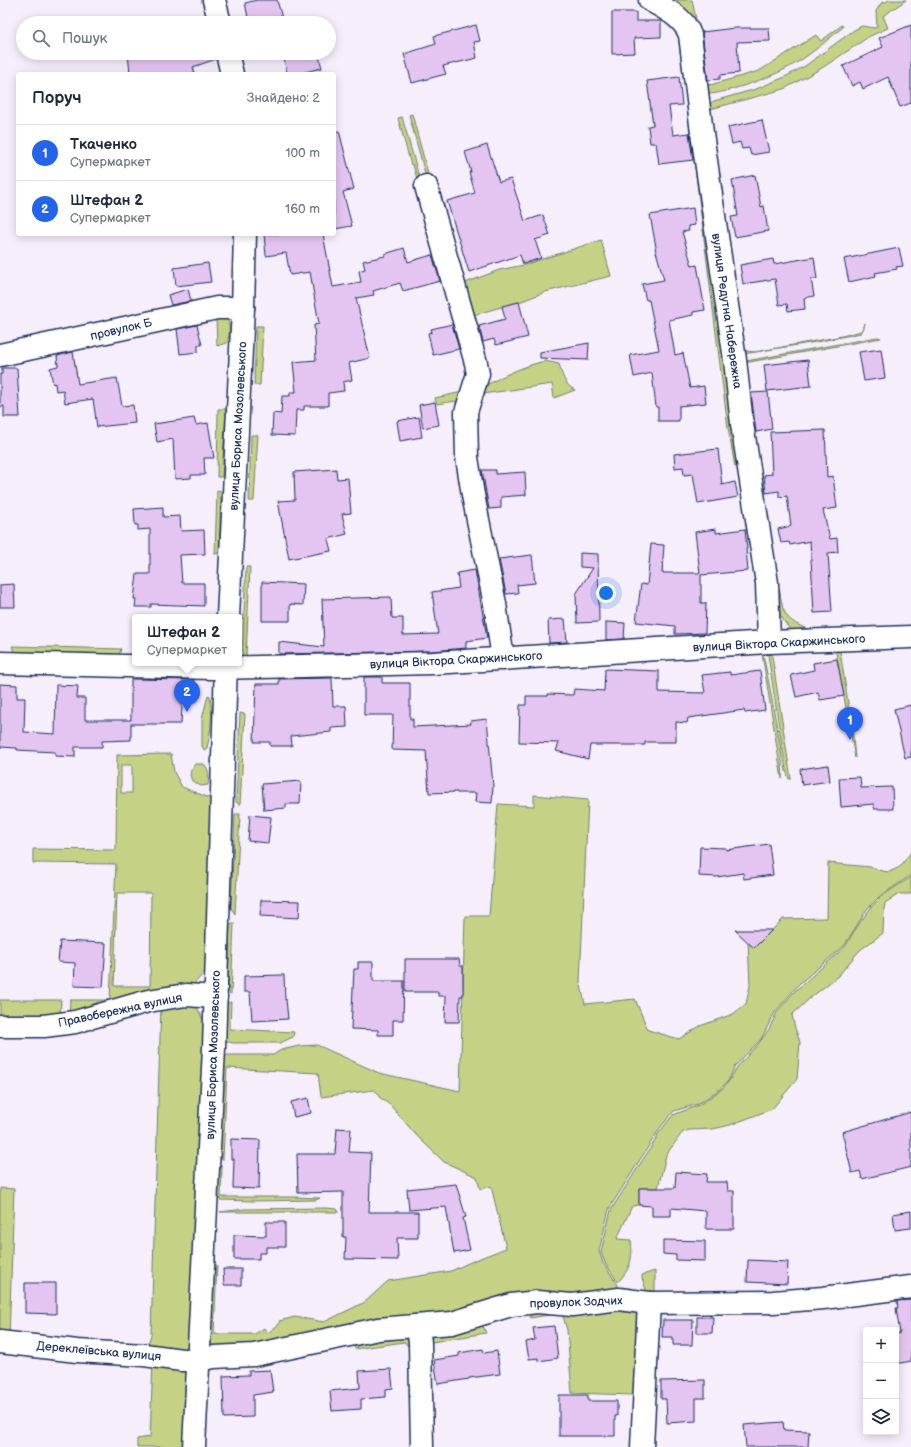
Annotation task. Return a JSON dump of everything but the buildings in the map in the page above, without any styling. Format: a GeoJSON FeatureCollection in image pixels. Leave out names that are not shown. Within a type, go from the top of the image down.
{"type":"FeatureCollection","features":[{"type":"Feature","properties":{"kind":"street"},"geometry":{"type":"LineString","coordinates":[[214,0],[218,16]]}},
{"type":"Feature","properties":{"kind":"street","name":"вулиця Редутна Набережна"},"geometry":{"type":"LineString","coordinates":[[650,0],[682,21],[688,29],[690,35],[702,133],[734,353],[742,424],[767,583],[769,642]]}},
{"type":"Feature","properties":{"kind":"street"},"geometry":{"type":"LineString","coordinates":[[229,60],[232,72]]}},
{"type":"Feature","properties":{"kind":"street"},"geometry":{"type":"LineString","coordinates":[[426,186],[478,374],[466,412],[468,458],[473,495],[495,604],[503,659]]}},
{"type":"Feature","properties":{"kind":"street","name":"вулиця Бориса Мозолевського"},"geometry":{"type":"LineString","coordinates":[[228,614],[243,308],[245,236]]}},
{"type":"Feature","properties":{"kind":"street","name":"провулок Б"},"geometry":{"type":"LineString","coordinates":[[0,355],[217,308],[243,308]]}},
{"type":"Feature","properties":{"kind":"street","name":"вулиця Віктора Скаржинського"},"geometry":{"type":"LineString","coordinates":[[242,665],[433,663],[769,642],[911,636]]}},
{"type":"Feature","properties":{"kind":"street","name":"вулиця Віктора Скаржинського"},"geometry":{"type":"LineString","coordinates":[[0,663],[132,664]]}},
{"type":"Feature","properties":{"kind":"street","name":"вулиця Бориса Мозолевського"},"geometry":{"type":"LineString","coordinates":[[194,1447],[216,997],[226,666]]}},
{"type":"Feature","properties":{"kind":"street","name":"Правобережна вулиця"},"geometry":{"type":"LineString","coordinates":[[0,1026],[44,1026],[75,1022],[148,1001],[186,995],[216,997]]}},
{"type":"Feature","properties":{"kind":"street","name":"провулок Зодчих"},"geometry":{"type":"LineString","coordinates":[[198,1360],[214,1357],[254,1355],[378,1329],[452,1323],[511,1305],[536,1302],[572,1305],[619,1299],[649,1303],[773,1302],[823,1298],[911,1287]]}},
{"type":"Feature","properties":{"kind":"street"},"geometry":{"type":"LineString","coordinates":[[642,1447],[649,1303]]}},
{"type":"Feature","properties":{"kind":"street"},"geometry":{"type":"LineString","coordinates":[[418,1326],[420,1343],[422,1447]]}},
{"type":"Feature","properties":{"kind":"street","name":"Дереклеївська вулиця"},"geometry":{"type":"LineString","coordinates":[[0,1342],[77,1351],[144,1354],[182,1360],[198,1360]]}},
{"type":"Feature","properties":{"kind":"green space"},"geometry":{"type":"Polygon","coordinates":[[[660,0],[692,0],[696,19],[699,50],[660,0]]]}},
{"type":"Feature","properties":{"kind":"green space"},"geometry":{"type":"Polygon","coordinates":[[[889,0],[906,0],[883,16],[888,28],[870,36],[822,68],[784,89],[707,110],[704,108],[714,101],[756,89],[785,77],[805,66],[854,30],[862,26],[877,27],[876,11],[882,2],[884,3],[889,0]]]}},
{"type":"Feature","properties":{"kind":"green space"},"geometry":{"type":"Polygon","coordinates":[[[842,25],[843,27],[814,51],[782,71],[743,86],[707,94],[702,81],[710,85],[759,71],[816,35],[821,41],[842,25]]]}},
{"type":"Feature","properties":{"kind":"green space"},"geometry":{"type":"Polygon","coordinates":[[[679,41],[683,41],[739,466],[735,467],[728,428],[679,41]]]}},
{"type":"Feature","properties":{"kind":"green space"},"geometry":{"type":"Polygon","coordinates":[[[412,114],[429,177],[426,177],[409,115],[412,114]]]}},
{"type":"Feature","properties":{"kind":"green space"},"geometry":{"type":"Polygon","coordinates":[[[402,117],[433,226],[424,204],[413,165],[411,165],[398,118],[402,117]]]}},
{"type":"Feature","properties":{"kind":"green space"},"geometry":{"type":"Polygon","coordinates":[[[601,240],[611,276],[545,292],[522,301],[470,316],[460,285],[499,270],[524,265],[601,240]]]}},
{"type":"Feature","properties":{"kind":"green space"},"geometry":{"type":"Polygon","coordinates":[[[225,316],[229,325],[227,343],[217,346],[216,318],[225,316]]]}},
{"type":"Feature","properties":{"kind":"green space"},"geometry":{"type":"Polygon","coordinates":[[[865,323],[861,333],[816,342],[743,354],[742,349],[755,352],[842,336],[861,331],[865,323]]]}},
{"type":"Feature","properties":{"kind":"green space"},"geometry":{"type":"Polygon","coordinates":[[[256,326],[263,326],[260,385],[254,385],[256,326]]]}},
{"type":"Feature","properties":{"kind":"green space"},"geometry":{"type":"Polygon","coordinates":[[[877,337],[881,338],[744,363],[746,361],[877,337]]]}},
{"type":"Feature","properties":{"kind":"green space"},"geometry":{"type":"Polygon","coordinates":[[[545,361],[559,364],[566,382],[575,390],[554,398],[552,384],[483,394],[483,387],[505,375],[545,361]]]}},
{"type":"Feature","properties":{"kind":"green space"},"geometry":{"type":"Polygon","coordinates":[[[467,391],[494,649],[458,436],[456,401],[437,404],[435,398],[467,391]]]}},
{"type":"Feature","properties":{"kind":"green space"},"geometry":{"type":"Polygon","coordinates":[[[218,409],[226,409],[222,477],[217,477],[218,409]]]}},
{"type":"Feature","properties":{"kind":"green space"},"geometry":{"type":"Polygon","coordinates":[[[251,435],[258,435],[254,501],[249,501],[251,435]]]}},
{"type":"Feature","properties":{"kind":"green space"},"geometry":{"type":"Polygon","coordinates":[[[217,490],[221,491],[219,553],[215,554],[217,490]]]}},
{"type":"Feature","properties":{"kind":"green space"},"geometry":{"type":"Polygon","coordinates":[[[246,567],[250,567],[246,657],[242,654],[246,567]]]}},
{"type":"Feature","properties":{"kind":"green space"},"geometry":{"type":"Polygon","coordinates":[[[779,588],[783,609],[787,616],[800,626],[823,633],[793,634],[777,611],[776,590],[779,588]]]}},
{"type":"Feature","properties":{"kind":"green space"},"geometry":{"type":"Polygon","coordinates":[[[835,645],[840,651],[855,758],[835,647],[771,650],[791,779],[789,779],[786,771],[768,655],[769,646],[835,645]]]}},
{"type":"Feature","properties":{"kind":"green space"},"geometry":{"type":"Polygon","coordinates":[[[12,646],[121,649],[118,658],[15,655],[12,646]]]}},
{"type":"Feature","properties":{"kind":"green space"},"geometry":{"type":"Polygon","coordinates":[[[761,647],[780,740],[782,779],[761,647]]]}},
{"type":"Feature","properties":{"kind":"green space"},"geometry":{"type":"Polygon","coordinates":[[[208,695],[210,696],[211,702],[211,722],[207,748],[204,750],[202,746],[202,719],[208,695]]]}},
{"type":"Feature","properties":{"kind":"green space"},"geometry":{"type":"Polygon","coordinates":[[[240,713],[245,714],[240,805],[236,802],[240,713]]]}},
{"type":"Feature","properties":{"kind":"green space"},"geometry":{"type":"Polygon","coordinates":[[[171,754],[174,772],[182,787],[214,800],[208,965],[203,974],[193,985],[69,1018],[70,1000],[110,1000],[116,864],[33,863],[33,849],[116,850],[117,755],[171,754]],[[121,765],[121,793],[132,793],[132,765],[121,765]],[[117,893],[114,986],[150,986],[151,893],[117,893]]]}},
{"type":"Feature","properties":{"kind":"green space"},"geometry":{"type":"Polygon","coordinates":[[[195,764],[204,764],[206,766],[209,774],[208,785],[201,786],[192,781],[190,772],[195,764]]]}},
{"type":"Feature","properties":{"kind":"green space"},"geometry":{"type":"Polygon","coordinates":[[[534,795],[588,800],[580,981],[585,1004],[635,999],[648,1030],[679,1039],[700,1026],[733,1014],[746,1004],[750,985],[748,942],[754,948],[783,919],[827,918],[828,863],[870,867],[889,872],[900,867],[911,852],[911,875],[879,897],[867,909],[844,946],[799,984],[775,1012],[761,1039],[735,1066],[728,1081],[720,1089],[698,1104],[674,1111],[660,1128],[609,1209],[599,1251],[603,1263],[618,1285],[617,1294],[463,1313],[213,1351],[209,1346],[213,1265],[217,1265],[214,1334],[255,1334],[264,1328],[268,1333],[280,1323],[279,1321],[295,1317],[324,1322],[365,1302],[388,1281],[451,1271],[506,1248],[491,1186],[480,1189],[477,1177],[444,1162],[416,1135],[390,1105],[379,1097],[378,1093],[374,1090],[321,1097],[318,1073],[227,1068],[223,1160],[219,1159],[223,1057],[228,1055],[273,1055],[281,1050],[299,1046],[317,1045],[379,1073],[460,1091],[465,916],[489,916],[498,804],[534,806],[534,795]]]}},
{"type":"Feature","properties":{"kind":"green space"},"geometry":{"type":"Polygon","coordinates":[[[235,814],[240,814],[235,914],[231,908],[235,814]]]}},
{"type":"Feature","properties":{"kind":"green space"},"geometry":{"type":"Polygon","coordinates":[[[911,877],[911,894],[899,894],[885,903],[883,933],[860,950],[838,976],[809,999],[792,1015],[800,1042],[797,1079],[772,1109],[730,1125],[713,1129],[689,1130],[682,1133],[666,1155],[658,1188],[639,1188],[639,1205],[632,1206],[617,1239],[631,1240],[632,1247],[628,1268],[618,1282],[605,1263],[601,1252],[611,1210],[658,1134],[673,1115],[699,1105],[722,1089],[729,1081],[737,1067],[759,1043],[769,1029],[777,1012],[795,991],[845,947],[854,931],[872,906],[882,896],[911,877]]]}},
{"type":"Feature","properties":{"kind":"green space"},"geometry":{"type":"Polygon","coordinates":[[[234,923],[231,994],[228,992],[230,925],[234,923]]]}},
{"type":"Feature","properties":{"kind":"green space"},"geometry":{"type":"Polygon","coordinates":[[[0,1000],[61,1000],[60,1020],[0,1022],[0,1000]]]}},
{"type":"Feature","properties":{"kind":"green space"},"geometry":{"type":"Polygon","coordinates":[[[231,1002],[230,1029],[294,1032],[293,1037],[280,1043],[233,1043],[225,1041],[227,1003],[231,1002]]]}},
{"type":"Feature","properties":{"kind":"green space"},"geometry":{"type":"Polygon","coordinates":[[[161,1004],[195,1006],[205,1024],[191,1351],[145,1352],[151,1335],[161,1004]]]}},
{"type":"Feature","properties":{"kind":"green space"},"geometry":{"type":"Polygon","coordinates":[[[218,1166],[222,1166],[221,1197],[320,1198],[316,1200],[220,1200],[217,1191],[218,1166]]]}},
{"type":"Feature","properties":{"kind":"green space"},"geometry":{"type":"Polygon","coordinates":[[[0,1188],[14,1189],[9,1339],[0,1339],[0,1188]]]}},
{"type":"Feature","properties":{"kind":"green space"},"geometry":{"type":"Polygon","coordinates":[[[244,1209],[337,1209],[339,1212],[220,1212],[244,1209]]]}},
{"type":"Feature","properties":{"kind":"green space"},"geometry":{"type":"Polygon","coordinates":[[[655,1271],[655,1297],[649,1299],[642,1275],[655,1271]]]}},
{"type":"Feature","properties":{"kind":"green space"},"geometry":{"type":"Polygon","coordinates":[[[641,1306],[634,1395],[572,1393],[567,1330],[562,1313],[530,1318],[529,1308],[641,1306]]]}},
{"type":"Feature","properties":{"kind":"green space"},"geometry":{"type":"Polygon","coordinates":[[[481,1322],[486,1333],[426,1343],[430,1335],[481,1322]]]}},
{"type":"Feature","properties":{"kind":"green space"},"geometry":{"type":"Polygon","coordinates":[[[386,1333],[413,1338],[409,1347],[404,1342],[355,1349],[354,1339],[386,1333]]]}},
{"type":"Feature","properties":{"kind":"green space"},"geometry":{"type":"Polygon","coordinates":[[[153,1360],[189,1371],[187,1447],[137,1447],[137,1439],[150,1437],[153,1360]]]}},
{"type":"Feature","properties":{"kind":"place","name":"Штефан 2"},"geometry":{"type":"Point","coordinates":[187,712]}},
{"type":"Feature","properties":{"kind":"place","name":"Ткаченко"},"geometry":{"type":"Point","coordinates":[850,740]}}]}
